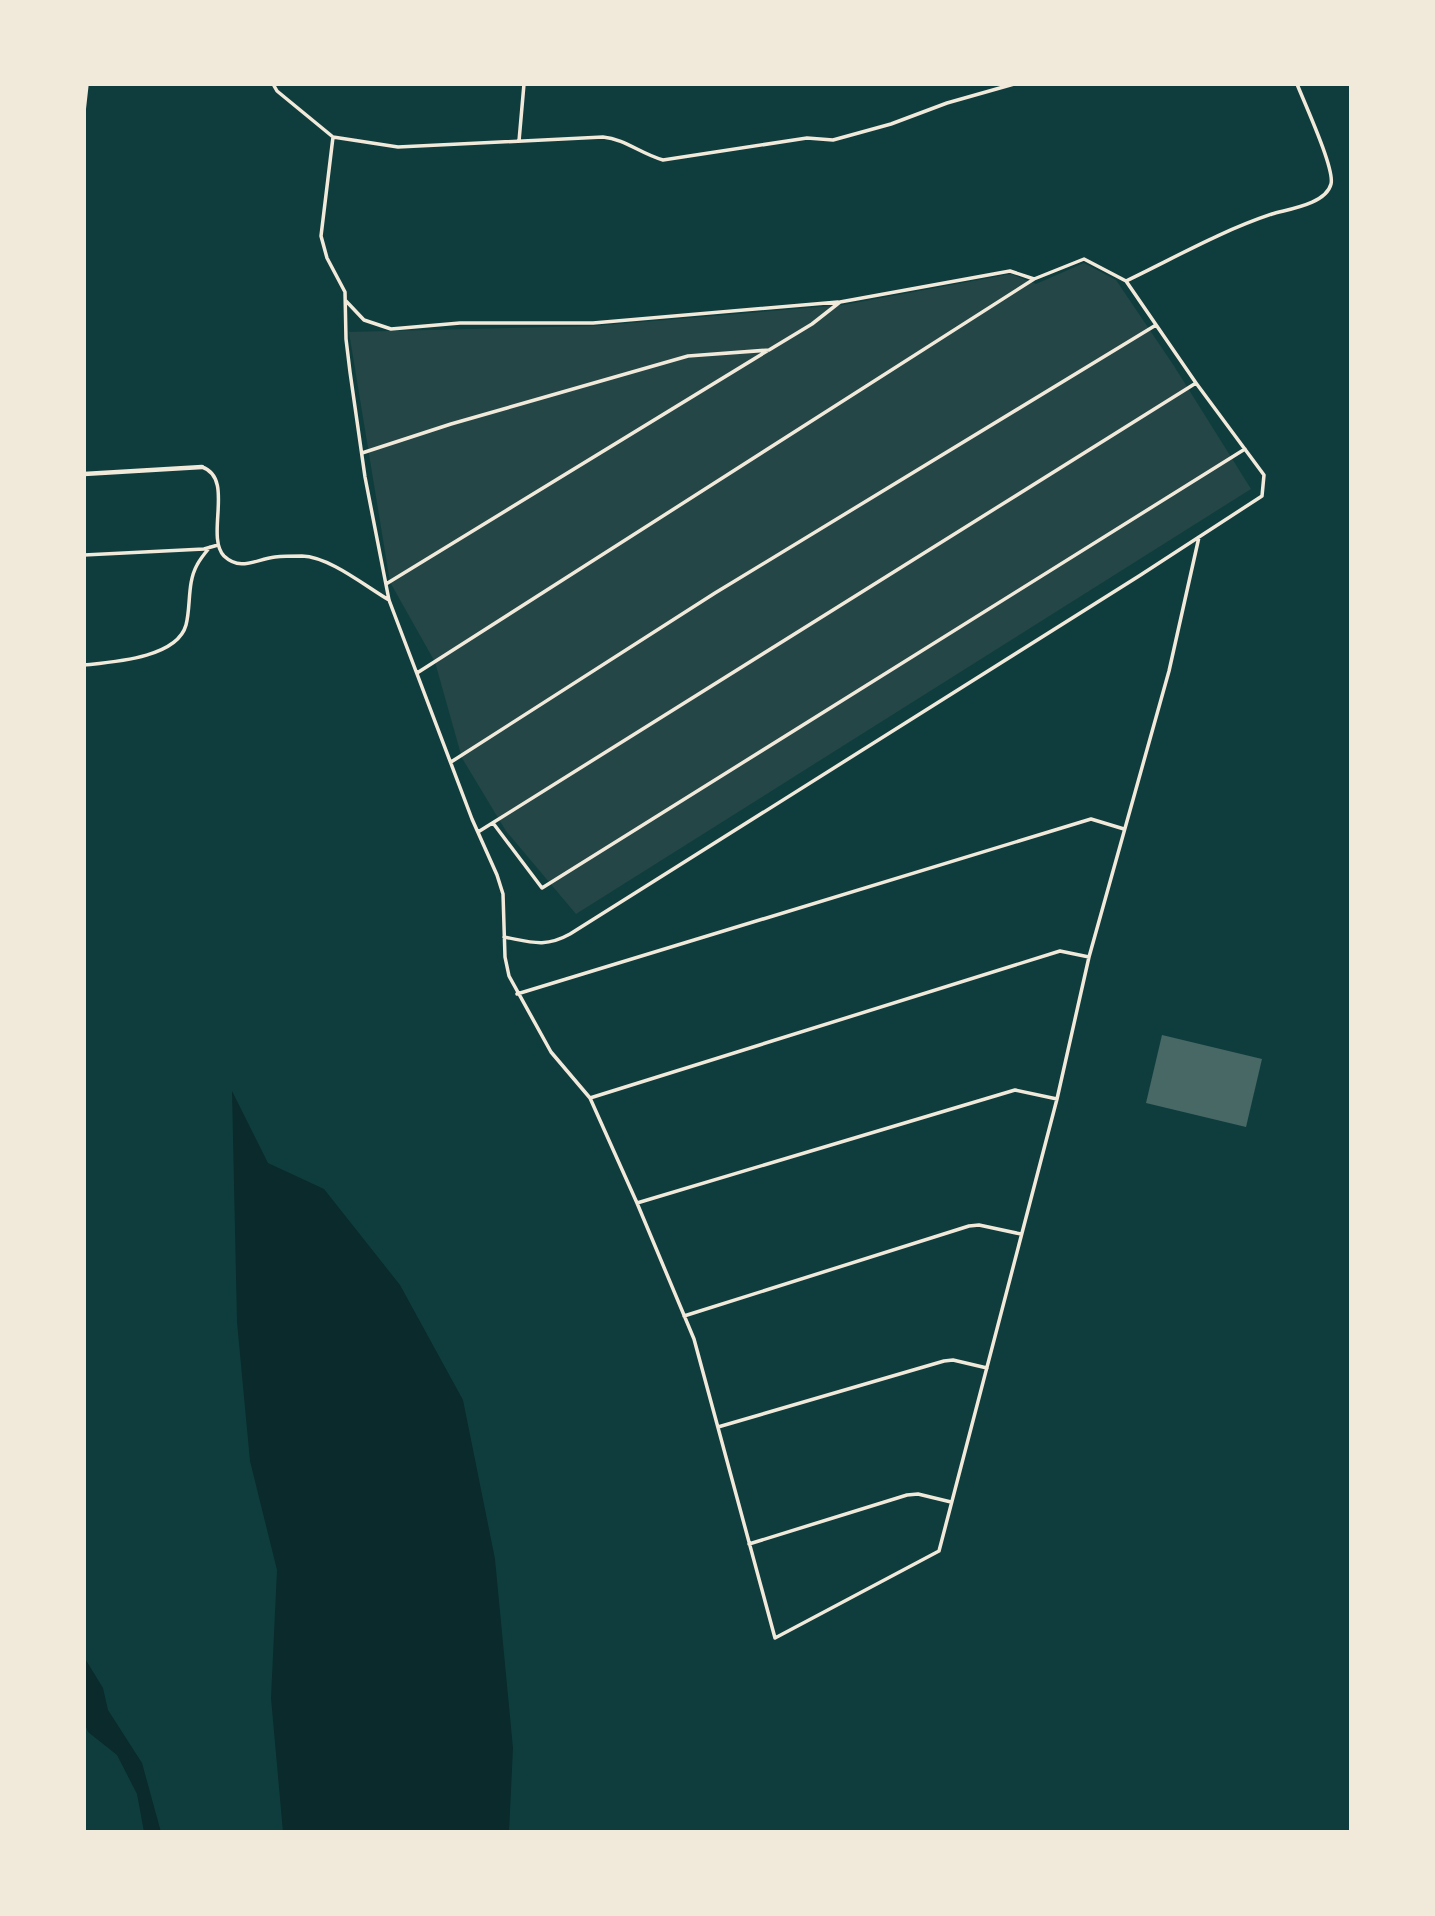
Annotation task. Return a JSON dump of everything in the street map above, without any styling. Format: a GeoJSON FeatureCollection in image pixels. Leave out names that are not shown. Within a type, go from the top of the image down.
{"type":"FeatureCollection","features":[{"type":"Feature","properties":{"kind":"street"},"geometry":{"type":"LineString","coordinates":[[84,111],[87,84]]}},
{"type":"Feature","properties":{"kind":"street"},"geometry":{"type":"LineString","coordinates":[[273,84],[277,91],[333,137],[398,147],[603,136],[628,143],[652,157],[663,160],[807,138],[833,140],[1014,84]]}},
{"type":"Feature","properties":{"kind":"street"},"geometry":{"type":"LineString","coordinates":[[519,141],[524,84]]}},
{"type":"Feature","properties":{"kind":"street"},"geometry":{"type":"LineString","coordinates":[[1126,281],[1243,223],[1315,200],[1327,192],[1331,186],[1331,170],[1297,84]]}},
{"type":"Feature","properties":{"kind":"street"},"geometry":{"type":"LineString","coordinates":[[333,137],[321,236],[327,258],[342,283],[346,301],[346,339],[365,477],[388,600],[497,875],[503,894],[504,937],[509,976],[551,1052],[590,1098],[694,1339],[775,1638],[939,1552],[1057,1099],[1090,957],[1169,671],[1199,537]]}},
{"type":"Feature","properties":{"kind":"street"},"geometry":{"type":"LineString","coordinates":[[417,673],[1034,279],[1084,259],[1126,281],[1264,475],[1262,496],[570,934],[548,944],[504,937]]}},
{"type":"Feature","properties":{"kind":"street"},"geometry":{"type":"LineString","coordinates":[[346,301],[364,320],[391,329],[460,323],[593,323],[840,302],[1010,271],[1034,279]]}},
{"type":"Feature","properties":{"kind":"street"},"geometry":{"type":"LineString","coordinates":[[386,584],[812,324],[840,302]]}},
{"type":"Feature","properties":{"kind":"street"},"geometry":{"type":"LineString","coordinates":[[451,762],[715,593],[1156,324]]}},
{"type":"Feature","properties":{"kind":"street"},"geometry":{"type":"LineString","coordinates":[[362,453],[451,424],[688,356],[769,350]]}},
{"type":"Feature","properties":{"kind":"street"},"geometry":{"type":"LineString","coordinates":[[478,832],[1196,383]]}},
{"type":"Feature","properties":{"kind":"street"},"geometry":{"type":"LineString","coordinates":[[493,823],[542,888],[1245,449]]}},
{"type":"Feature","properties":{"kind":"street"},"geometry":{"type":"LineString","coordinates":[[84,474],[202,467],[213,474],[218,487],[218,544],[225,556],[241,565],[273,557],[306,556],[328,563],[388,600]]}},
{"type":"Feature","properties":{"kind":"street"},"geometry":{"type":"LineString","coordinates":[[84,555],[210,547],[218,544]]}},
{"type":"Feature","properties":{"kind":"street"},"geometry":{"type":"LineString","coordinates":[[84,665],[154,653],[179,640],[186,627],[195,567],[210,547]]}},
{"type":"Feature","properties":{"kind":"street"},"geometry":{"type":"LineString","coordinates":[[517,994],[1091,819],[1124,829]]}},
{"type":"Feature","properties":{"kind":"street"},"geometry":{"type":"LineString","coordinates":[[590,1098],[1060,951],[1090,957]]}},
{"type":"Feature","properties":{"kind":"street"},"geometry":{"type":"LineString","coordinates":[[637,1203],[1015,1090],[1057,1099]]}},
{"type":"Feature","properties":{"kind":"street"},"geometry":{"type":"LineString","coordinates":[[684,1316],[969,1226],[979,1225],[1020,1234]]}},
{"type":"Feature","properties":{"kind":"street"},"geometry":{"type":"LineString","coordinates":[[718,1427],[944,1361],[953,1360],[987,1368]]}},
{"type":"Feature","properties":{"kind":"street"},"geometry":{"type":"LineString","coordinates":[[750,1544],[907,1494],[951,1502]]}},
{"type":"Feature","properties":{"kind":"shaded area"},"geometry":{"type":"Polygon","coordinates":[[[1084,263],[1116,280],[1251,489],[576,914],[506,831],[462,758],[435,662],[390,582],[349,332],[594,326],[843,305],[1011,274],[1036,284],[1084,263]]]}},
{"type":"Feature","properties":{"kind":"shaded area"},"geometry":{"type":"Polygon","coordinates":[[[232,1091],[268,1163],[324,1189],[400,1285],[463,1400],[495,1559],[513,1748],[509,1832],[283,1832],[271,1698],[277,1570],[250,1461],[237,1322],[232,1091]]]}},
{"type":"Feature","properties":{"kind":"shaded area"},"geometry":{"type":"Polygon","coordinates":[[[84,1657],[103,1688],[108,1710],[142,1763],[161,1832],[144,1832],[137,1794],[117,1755],[88,1732],[84,1722],[84,1657]]]}},
{"type":"Feature","properties":{"kind":"building"},"geometry":{"type":"Polygon","coordinates":[[[1162,1035],[1262,1059],[1246,1127],[1146,1103],[1162,1035]]]}}]}
